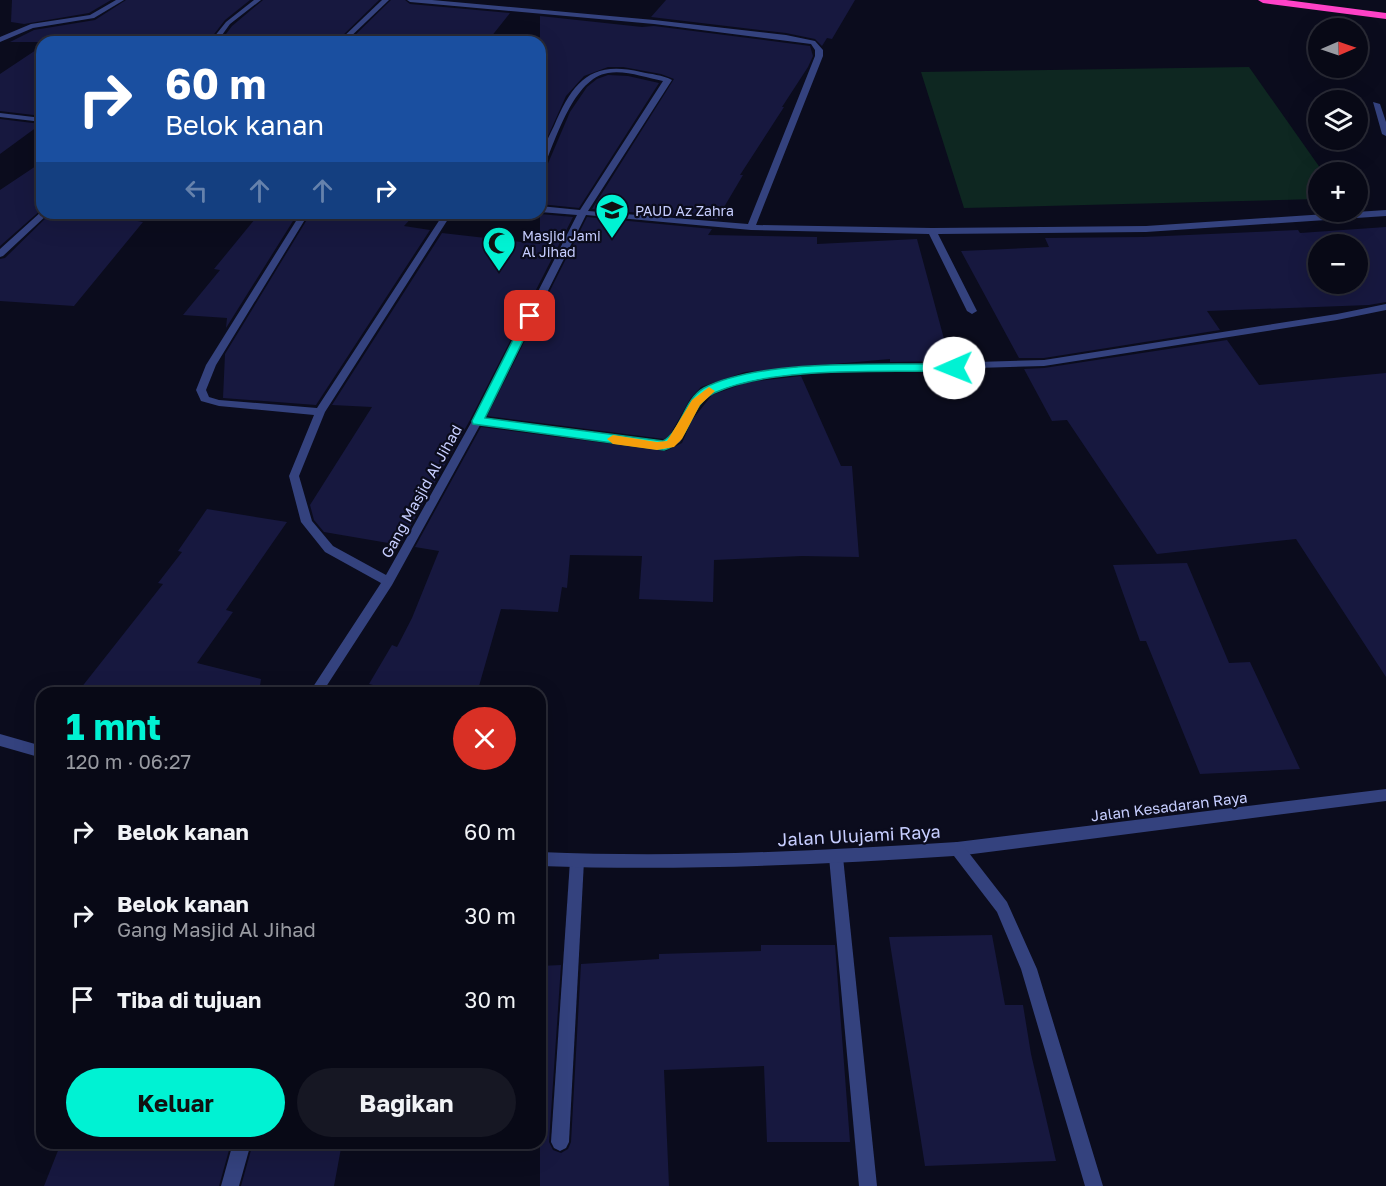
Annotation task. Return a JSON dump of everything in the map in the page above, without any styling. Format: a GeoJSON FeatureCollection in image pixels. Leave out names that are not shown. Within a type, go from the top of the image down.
{"type":"FeatureCollection","features":[{"type":"Feature","properties":{"kind":"highway"},"geometry":{"type":"LineString","coordinates":[[1263,0],[1386,16]]}},
{"type":"Feature","properties":{"kind":"highway"},"geometry":{"type":"LineString","coordinates":[[1348,0],[1357,1]]}},
{"type":"Feature","properties":{"kind":"street"},"geometry":{"type":"LineString","coordinates":[[0,40],[31,26],[85,20],[121,0]]}},
{"type":"Feature","properties":{"kind":"street"},"geometry":{"type":"LineString","coordinates":[[218,36],[228,23],[258,0]]}},
{"type":"Feature","properties":{"kind":"street"},"geometry":{"type":"LineString","coordinates":[[347,36],[386,0]]}},
{"type":"Feature","properties":{"kind":"street"},"geometry":{"type":"LineString","coordinates":[[410,0],[654,22],[804,39],[817,46],[819,56],[751,226]]}},
{"type":"Feature","properties":{"kind":"street"},"geometry":{"type":"LineString","coordinates":[[522,10],[530,0]]}},
{"type":"Feature","properties":{"kind":"street","name":"Gang Masjid Al Jihad"},"geometry":{"type":"LineString","coordinates":[[319,687],[388,582],[477,421],[583,212],[668,80],[618,70],[607,70],[590,76],[575,91],[546,154]]}},
{"type":"Feature","properties":{"kind":"street"},"geometry":{"type":"LineString","coordinates":[[1376,104],[1386,134]]}},
{"type":"Feature","properties":{"kind":"street"},"geometry":{"type":"LineString","coordinates":[[0,115],[36,119]]}},
{"type":"Feature","properties":{"kind":"street"},"geometry":{"type":"LineString","coordinates":[[546,209],[751,226],[932,231],[1146,229],[1386,213]]}},
{"type":"Feature","properties":{"kind":"street"},"geometry":{"type":"LineString","coordinates":[[0,254],[38,219]]}},
{"type":"Feature","properties":{"kind":"street"},"geometry":{"type":"LineString","coordinates":[[301,219],[211,365],[201,390],[205,399],[219,404],[320,412]]}},
{"type":"Feature","properties":{"kind":"street"},"geometry":{"type":"LineString","coordinates":[[388,582],[329,549],[307,522],[294,476],[320,412],[445,219]]}},
{"type":"Feature","properties":{"kind":"street"},"geometry":{"type":"LineString","coordinates":[[932,231],[972,311]]}},
{"type":"Feature","properties":{"kind":"street"},"geometry":{"type":"LineString","coordinates":[[477,421],[664,446],[676,439],[696,402],[707,392],[746,378],[810,370],[1044,363],[1337,317],[1386,307]]}},
{"type":"Feature","properties":{"kind":"street"},"geometry":{"type":"LineString","coordinates":[[0,740],[36,750]]}},
{"type":"Feature","properties":{"kind":"street","name":"Jalan Kesadaran Raya"},"geometry":{"type":"LineString","coordinates":[[957,849],[1386,795]]}},
{"type":"Feature","properties":{"kind":"street","name":"Jalan Ulujami Raya"},"geometry":{"type":"LineString","coordinates":[[546,859],[607,862],[836,857],[957,849],[1002,907],[1029,969],[1094,1186]]}},
{"type":"Feature","properties":{"kind":"street"},"geometry":{"type":"LineString","coordinates":[[836,857],[868,1186]]}},
{"type":"Feature","properties":{"kind":"street"},"geometry":{"type":"LineString","coordinates":[[560,1142],[577,861]]}},
{"type":"Feature","properties":{"kind":"street"},"geometry":{"type":"LineString","coordinates":[[230,1186],[240,1149]]}},
{"type":"Feature","properties":{"kind":"green space"},"geometry":{"type":"Polygon","coordinates":[[[1249,67],[1316,162],[1308,162],[1308,199],[964,208],[921,72],[1249,67]]]}},
{"type":"Feature","properties":{"kind":"building"},"geometry":{"type":"Polygon","coordinates":[[[12,0],[111,0],[89,13],[24,24],[11,22],[12,0]]]}},
{"type":"Feature","properties":{"kind":"building"},"geometry":{"type":"Polygon","coordinates":[[[126,0],[250,0],[225,20],[213,36],[36,36],[36,42],[10,42],[34,30],[95,20],[126,0]]]}},
{"type":"Feature","properties":{"kind":"building"},"geometry":{"type":"Polygon","coordinates":[[[263,0],[379,0],[342,36],[224,36],[232,26],[263,0]]]}},
{"type":"Feature","properties":{"kind":"building"},"geometry":{"type":"Polygon","coordinates":[[[391,0],[405,0],[410,4],[510,13],[492,36],[354,36],[391,0]]]}},
{"type":"Feature","properties":{"kind":"building"},"geometry":{"type":"Polygon","coordinates":[[[666,0],[855,0],[832,39],[827,38],[822,46],[815,39],[786,33],[651,17],[666,0]]]}},
{"type":"Feature","properties":{"kind":"building"},"geometry":{"type":"Polygon","coordinates":[[[540,16],[642,27],[654,26],[810,46],[813,56],[782,107],[784,107],[740,175],[743,175],[717,219],[592,209],[674,79],[661,74],[623,67],[608,67],[584,76],[566,96],[546,141],[546,36],[540,36],[540,16]]]}},
{"type":"Feature","properties":{"kind":"building"},"geometry":{"type":"Polygon","coordinates":[[[36,50],[36,115],[0,111],[0,74],[36,50]]]}},
{"type":"Feature","properties":{"kind":"building"},"geometry":{"type":"Polygon","coordinates":[[[608,75],[628,76],[659,83],[579,208],[546,205],[546,168],[570,112],[587,87],[597,79],[608,75]]]}},
{"type":"Feature","properties":{"kind":"building"},"geometry":{"type":"Polygon","coordinates":[[[0,119],[36,123],[36,128],[0,154],[0,119]]]}},
{"type":"Feature","properties":{"kind":"building"},"geometry":{"type":"Polygon","coordinates":[[[36,166],[36,214],[0,246],[0,190],[36,166]]]}},
{"type":"Feature","properties":{"kind":"building"},"geometry":{"type":"Polygon","coordinates":[[[546,215],[573,217],[470,420],[400,545],[324,532],[314,520],[310,505],[372,407],[332,405],[442,233],[540,244],[540,219],[546,219],[546,215]]]}},
{"type":"Feature","properties":{"kind":"building"},"geometry":{"type":"Polygon","coordinates":[[[587,217],[712,229],[708,235],[817,237],[817,244],[917,239],[950,361],[890,362],[890,359],[745,372],[701,387],[690,399],[670,435],[664,439],[487,416],[587,217]]]}},
{"type":"Feature","properties":{"kind":"building"},"geometry":{"type":"Polygon","coordinates":[[[45,219],[127,219],[143,222],[74,306],[0,301],[0,259],[5,258],[45,219]]]}},
{"type":"Feature","properties":{"kind":"building"},"geometry":{"type":"Polygon","coordinates":[[[255,219],[294,219],[226,328],[227,318],[183,315],[220,270],[214,269],[255,219]]]}},
{"type":"Feature","properties":{"kind":"building"},"geometry":{"type":"Polygon","coordinates":[[[307,219],[410,219],[404,226],[430,230],[316,405],[223,398],[225,354],[307,219]]]}},
{"type":"Feature","properties":{"kind":"building"},"geometry":{"type":"Polygon","coordinates":[[[1386,227],[1386,302],[1369,305],[1207,311],[1220,330],[1044,358],[1019,358],[961,251],[1049,247],[1045,238],[1143,237],[1298,230],[1300,233],[1386,227]]]}},
{"type":"Feature","properties":{"kind":"building"},"geometry":{"type":"Polygon","coordinates":[[[1227,340],[1259,385],[1386,373],[1386,677],[1296,539],[1157,554],[1067,420],[1052,421],[1024,369],[1044,368],[1227,340]]]}},
{"type":"Feature","properties":{"kind":"building"},"geometry":{"type":"Polygon","coordinates":[[[801,376],[841,466],[852,466],[859,557],[802,556],[714,560],[713,602],[639,599],[642,556],[570,555],[567,588],[562,587],[558,612],[501,609],[479,687],[381,687],[369,684],[392,645],[397,647],[412,618],[439,551],[415,547],[481,427],[666,451],[682,443],[692,420],[712,395],[748,382],[801,376]]]}},
{"type":"Feature","properties":{"kind":"building"},"geometry":{"type":"Polygon","coordinates":[[[207,509],[287,522],[226,610],[233,612],[197,663],[261,679],[260,687],[82,687],[163,584],[158,583],[182,552],[178,551],[207,509]]]}},
{"type":"Feature","properties":{"kind":"building"},"geometry":{"type":"Polygon","coordinates":[[[1187,563],[1229,663],[1250,662],[1300,769],[1200,774],[1146,641],[1140,641],[1113,565],[1187,563]]]}},
{"type":"Feature","properties":{"kind":"building"},"geometry":{"type":"Polygon","coordinates":[[[992,935],[1005,1005],[1023,1005],[1031,1054],[1056,1161],[925,1166],[889,937],[992,935]]]}},
{"type":"Feature","properties":{"kind":"building"},"geometry":{"type":"Polygon","coordinates":[[[761,945],[835,945],[850,1142],[767,1142],[764,1066],[664,1070],[669,1186],[540,1186],[540,1149],[546,1149],[546,966],[561,965],[549,1142],[553,1150],[561,1153],[568,1149],[571,1142],[581,964],[659,959],[659,954],[761,951],[761,945]]]}},
{"type":"Feature","properties":{"kind":"building"},"geometry":{"type":"Polygon","coordinates":[[[59,1149],[229,1149],[219,1186],[44,1186],[59,1149]]]}},
{"type":"Feature","properties":{"kind":"building"},"geometry":{"type":"Polygon","coordinates":[[[251,1149],[341,1149],[334,1186],[241,1186],[251,1149]]]}},
{"type":"Feature","properties":{"kind":"slow traffic"},"geometry":{"type":"LineString","coordinates":[[613,439],[657,446],[670,444],[676,439],[696,402],[709,391]]}},
{"type":"Feature","properties":{"kind":"place","name":"PAUD Az Zahra"},"geometry":{"type":"Point","coordinates":[612,239]}},
{"type":"Feature","properties":{"kind":"place","name":"Masjid Jami Al Jihad"},"geometry":{"type":"Point","coordinates":[499,272]}},
{"type":"Feature","properties":{"kind":"route"},"geometry":{"type":"LineString","coordinates":[[530,316],[477,421],[664,446],[676,439],[696,402],[707,392],[746,378],[778,372],[810,370],[954,368]]}}]}
